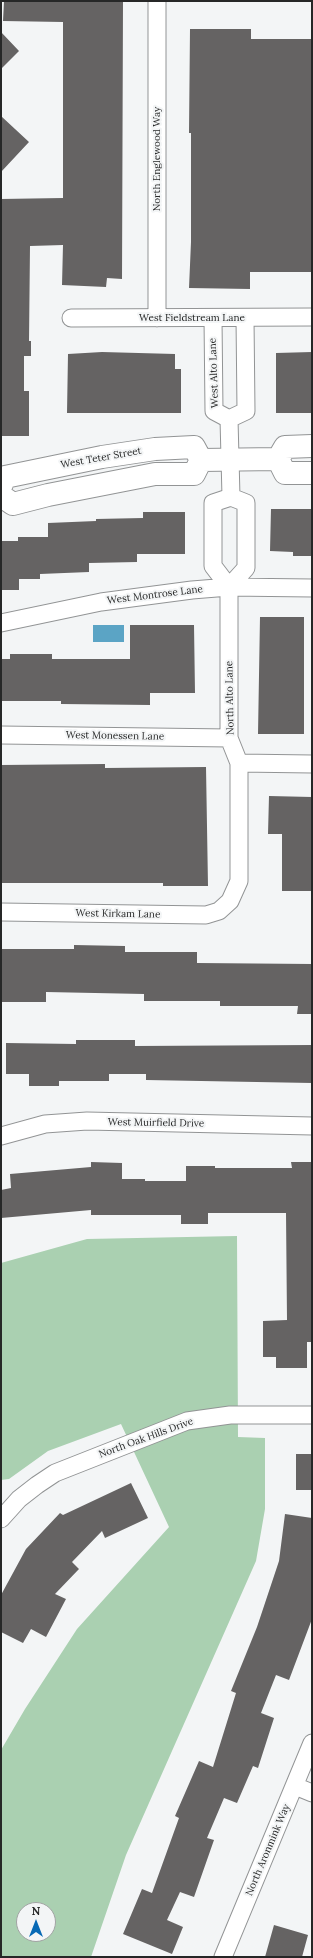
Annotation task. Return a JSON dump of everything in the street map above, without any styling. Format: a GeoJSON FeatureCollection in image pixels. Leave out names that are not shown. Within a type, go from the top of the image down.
{"type":"FeatureCollection","features":[{"type":"Feature","properties":{"kind":"street","name":"North Englewood Way"},"geometry":{"type":"LineString","coordinates":[[157,318],[158,1]]}},
{"type":"Feature","properties":{"kind":"street","name":"West Fieldstream Lane"},"geometry":{"type":"LineString","coordinates":[[71,318],[312,318]]}},
{"type":"Feature","properties":{"kind":"street","name":"West Alto Lane"},"geometry":{"type":"LineString","coordinates":[[212,318],[214,411],[229,419]]}},
{"type":"Feature","properties":{"kind":"street","name":"West Alto Lane"},"geometry":{"type":"LineString","coordinates":[[229,419],[246,411],[245,318]]}},
{"type":"Feature","properties":{"kind":"street","name":"West Alto Lane"},"geometry":{"type":"LineString","coordinates":[[229,419],[230,497]]}},
{"type":"Feature","properties":{"kind":"street"},"geometry":{"type":"LineString","coordinates":[[278,459],[285,447],[312,446]]}},
{"type":"Feature","properties":{"kind":"street","name":"West Teter Street"},"geometry":{"type":"LineString","coordinates":[[1,486],[5,477],[102,457],[155,448],[194,447],[201,460]]}},
{"type":"Feature","properties":{"kind":"street"},"geometry":{"type":"LineString","coordinates":[[1,496],[12,504],[48,495],[155,474],[194,474],[201,460],[278,459]]}},
{"type":"Feature","properties":{"kind":"street"},"geometry":{"type":"LineString","coordinates":[[278,459],[285,473],[312,473]]}},
{"type":"Feature","properties":{"kind":"street"},"geometry":{"type":"LineString","coordinates":[[230,497],[246,503],[246,568],[229,587],[213,566],[213,503],[230,497]]}},
{"type":"Feature","properties":{"kind":"street","name":"West Montrose Lane"},"geometry":{"type":"LineString","coordinates":[[1,623],[101,602],[192,590],[229,587],[312,588]]}},
{"type":"Feature","properties":{"kind":"street","name":"North Alto Lane"},"geometry":{"type":"LineString","coordinates":[[229,587],[229,738],[239,763],[239,881],[230,901]]}},
{"type":"Feature","properties":{"kind":"street","name":"West Monessen Lane"},"geometry":{"type":"LineString","coordinates":[[1,734],[229,738]]}},
{"type":"Feature","properties":{"kind":"street"},"geometry":{"type":"LineString","coordinates":[[239,763],[312,764]]}},
{"type":"Feature","properties":{"kind":"street","name":"West Kirkam Lane"},"geometry":{"type":"LineString","coordinates":[[1,912],[206,915],[219,910],[230,901]]}},
{"type":"Feature","properties":{"kind":"street","name":"West Muirfield Drive"},"geometry":{"type":"LineString","coordinates":[[1,1136],[45,1124],[87,1121],[312,1126]]}},
{"type":"Feature","properties":{"kind":"street","name":"North Oak Hills Drive"},"geometry":{"type":"LineString","coordinates":[[1,1519],[19,1499],[36,1485],[55,1473],[187,1421],[230,1415],[312,1415]]}},
{"type":"Feature","properties":{"kind":"street","name":"North Aronmink Way"},"geometry":{"type":"LineString","coordinates":[[223,1957],[312,1743]]}},
{"type":"Feature","properties":{"kind":"street"},"geometry":{"type":"LineString","coordinates":[[295,1786],[312,1793]]}},
{"type":"Feature","properties":{"kind":"green space"},"geometry":{"type":"Polygon","coordinates":[[[237,1236],[238,1437],[265,1438],[265,1509],[256,1561],[126,1855],[91,1957],[1,1957],[1,1750],[25,1709],[77,1629],[169,1527],[121,1424],[48,1451],[9,1479],[1,1480],[1,1263],[87,1239],[237,1236]]]}},
{"type":"Feature","properties":{"kind":"water"},"geometry":{"type":"Polygon","coordinates":[[[93,625],[124,625],[124,642],[93,642],[93,625]]]}},
{"type":"Feature","properties":{"kind":"building"},"geometry":{"type":"Polygon","coordinates":[[[4,1],[123,1],[122,279],[107,278],[106,287],[62,285],[63,245],[30,246],[29,341],[31,341],[31,356],[24,356],[24,391],[29,391],[29,436],[1,436],[1,199],[63,198],[63,22],[3,21],[4,1]]]}},
{"type":"Feature","properties":{"kind":"building"},"geometry":{"type":"Polygon","coordinates":[[[190,29],[251,29],[251,39],[312,39],[312,272],[250,272],[250,289],[189,288],[191,242],[191,133],[189,133],[190,29]]]}},
{"type":"Feature","properties":{"kind":"building"},"geometry":{"type":"Polygon","coordinates":[[[1,32],[19,51],[1,69],[1,32]]]}},
{"type":"Feature","properties":{"kind":"building"},"geometry":{"type":"Polygon","coordinates":[[[1,116],[29,142],[1,172],[1,116]]]}},
{"type":"Feature","properties":{"kind":"building"},"geometry":{"type":"Polygon","coordinates":[[[102,352],[175,354],[175,369],[181,369],[181,413],[67,413],[68,354],[102,352]]]}},
{"type":"Feature","properties":{"kind":"building"},"geometry":{"type":"Polygon","coordinates":[[[312,352],[312,413],[276,413],[276,353],[312,352]]]}},
{"type":"Feature","properties":{"kind":"building"},"geometry":{"type":"Polygon","coordinates":[[[271,509],[312,509],[312,556],[293,556],[293,552],[270,551],[271,509]]]}},
{"type":"Feature","properties":{"kind":"building"},"geometry":{"type":"Polygon","coordinates":[[[143,512],[185,512],[185,554],[137,554],[137,562],[89,563],[89,572],[40,574],[40,579],[19,579],[19,590],[1,590],[1,541],[18,541],[18,537],[48,537],[48,523],[96,521],[96,519],[143,518],[143,512]]]}},
{"type":"Feature","properties":{"kind":"building"},"geometry":{"type":"Polygon","coordinates":[[[260,617],[304,617],[304,734],[258,734],[260,617]]]}},
{"type":"Feature","properties":{"kind":"building"},"geometry":{"type":"Polygon","coordinates":[[[130,625],[194,625],[195,693],[150,693],[150,705],[61,704],[61,701],[1,701],[1,659],[10,659],[10,654],[52,654],[52,659],[130,659],[130,625]]]}},
{"type":"Feature","properties":{"kind":"building"},"geometry":{"type":"Polygon","coordinates":[[[105,764],[105,768],[206,767],[208,886],[163,886],[163,883],[1,883],[1,765],[105,764]]]}},
{"type":"Feature","properties":{"kind":"building"},"geometry":{"type":"Polygon","coordinates":[[[269,796],[312,797],[312,891],[282,891],[282,834],[268,834],[269,796]]]}},
{"type":"Feature","properties":{"kind":"building"},"geometry":{"type":"Polygon","coordinates":[[[74,945],[125,946],[125,952],[197,952],[197,963],[312,964],[312,1014],[297,1014],[298,1006],[220,1006],[220,1001],[144,1001],[144,994],[46,992],[46,1002],[1,1002],[1,949],[74,949],[74,945]]]}},
{"type":"Feature","properties":{"kind":"building"},"geometry":{"type":"Polygon","coordinates":[[[76,1040],[135,1040],[135,1046],[312,1045],[312,1083],[146,1080],[146,1074],[109,1074],[109,1081],[59,1081],[59,1086],[29,1086],[29,1074],[6,1074],[6,1043],[76,1044],[76,1040]]]}},
{"type":"Feature","properties":{"kind":"building"},"geometry":{"type":"Polygon","coordinates":[[[91,1162],[122,1163],[122,1179],[145,1179],[145,1181],[186,1181],[186,1166],[215,1166],[215,1168],[292,1168],[291,1162],[312,1162],[312,1342],[307,1342],[307,1368],[276,1368],[276,1357],[263,1357],[263,1321],[287,1320],[286,1213],[208,1213],[208,1224],[181,1224],[181,1215],[91,1215],[91,1210],[1,1218],[1,1190],[11,1188],[10,1174],[91,1167],[91,1162]]]}},
{"type":"Feature","properties":{"kind":"building"},"geometry":{"type":"Polygon","coordinates":[[[296,1454],[312,1454],[312,1490],[296,1490],[296,1454]]]}},
{"type":"Feature","properties":{"kind":"building"},"geometry":{"type":"Polygon","coordinates":[[[131,1483],[148,1518],[105,1538],[102,1531],[72,1562],[79,1569],[55,1594],[66,1599],[46,1637],[31,1629],[23,1643],[1,1632],[1,1595],[26,1549],[60,1513],[63,1515],[131,1483]]]}},
{"type":"Feature","properties":{"kind":"building"},"geometry":{"type":"Polygon","coordinates":[[[285,1514],[312,1518],[312,1619],[289,1680],[276,1675],[261,1713],[274,1718],[258,1768],[253,1766],[237,1803],[224,1798],[207,1838],[214,1840],[194,1897],[180,1892],[167,1920],[183,1927],[172,1954],[123,1934],[142,1889],[152,1893],[179,1818],[175,1816],[199,1761],[213,1767],[236,1693],[231,1691],[257,1627],[279,1561],[285,1514]]]}},
{"type":"Feature","properties":{"kind":"building"},"geometry":{"type":"Polygon","coordinates":[[[274,1925],[308,1935],[302,1957],[265,1957],[274,1925]]]}}]}
